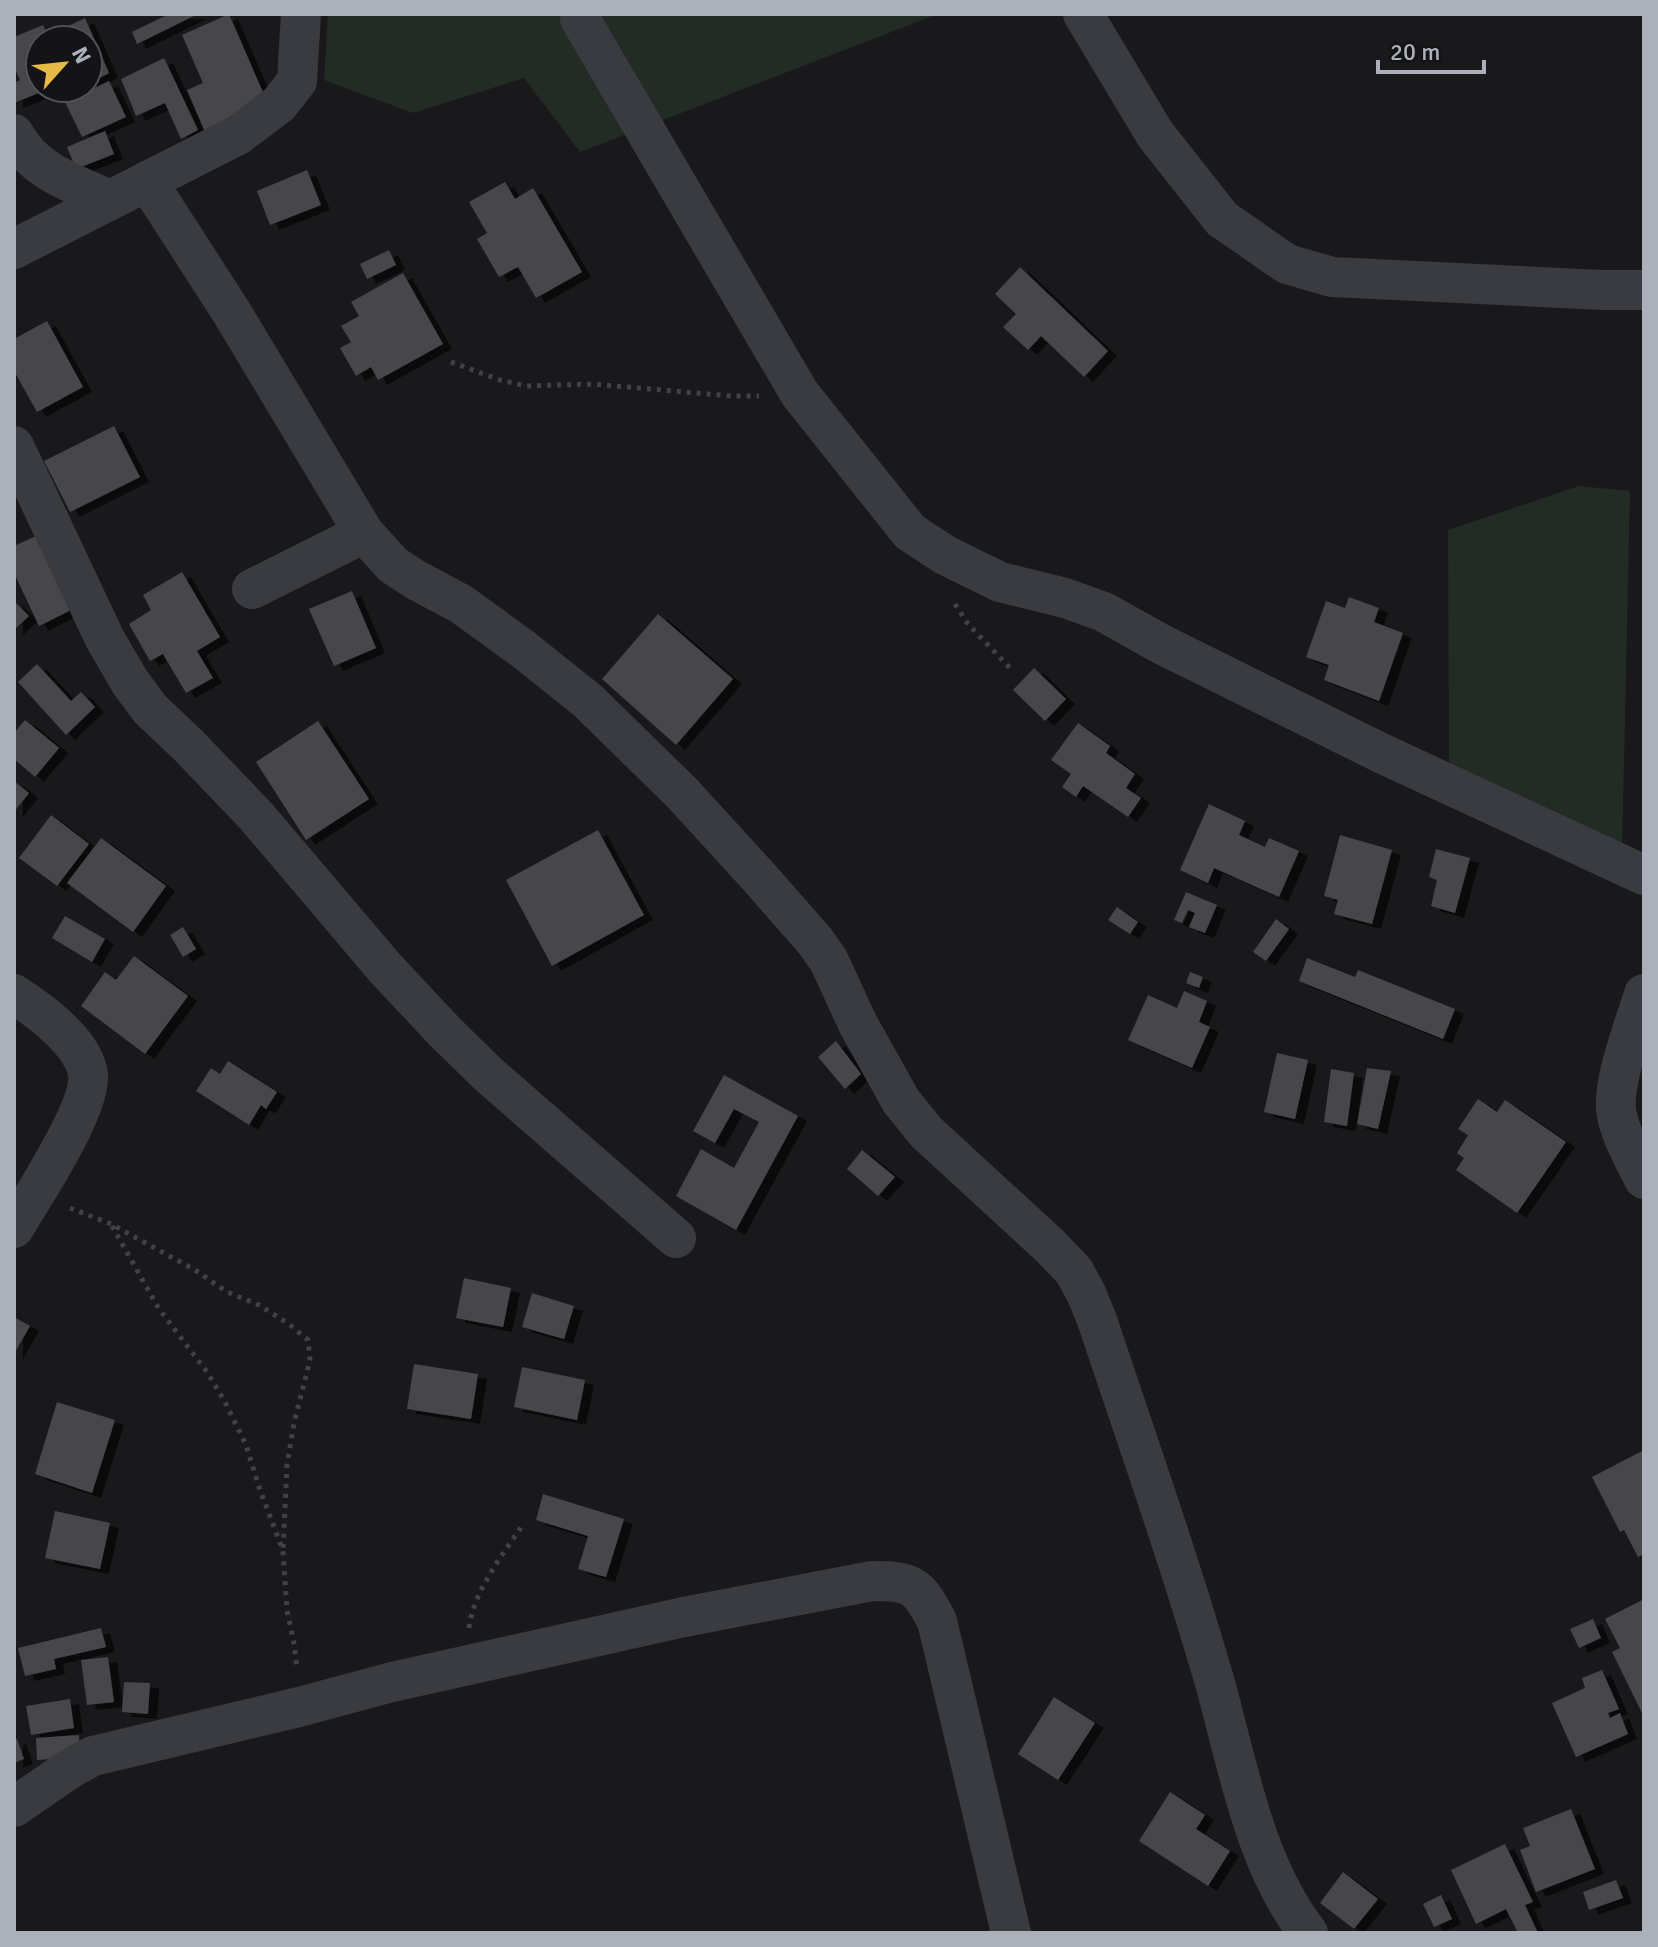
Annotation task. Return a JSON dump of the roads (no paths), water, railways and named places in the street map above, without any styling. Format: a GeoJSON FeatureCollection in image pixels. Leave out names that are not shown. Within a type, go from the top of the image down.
{"type":"FeatureCollection","features":[{"type":"Feature","properties":{"kind":"street"},"geometry":{"type":"LineString","coordinates":[[14,249],[238,135],[279,104],[297,81],[301,14]]}},
{"type":"Feature","properties":{"kind":"street"},"geometry":{"type":"LineString","coordinates":[[1083,14],[1155,134],[1222,219],[1287,264],[1332,277],[1644,290]]}},
{"type":"Feature","properties":{"kind":"street"},"geometry":{"type":"LineString","coordinates":[[580,19],[800,394],[910,532],[945,555],[1000,582],[1065,598],[1104,612],[1161,644],[1381,753],[1644,875]]}},
{"type":"Feature","properties":{"kind":"street"},"geometry":{"type":"LineString","coordinates":[[14,134],[27,154],[47,170],[109,200]]}},
{"type":"Feature","properties":{"kind":"street"},"geometry":{"type":"LineString","coordinates":[[147,181],[232,313],[364,533],[393,565],[461,604],[588,701],[682,793],[829,961],[883,1070],[901,1101],[926,1132],[1074,1271],[1098,1323],[1165,1521],[1267,1862],[1296,1918],[1308,1933]]}},
{"type":"Feature","properties":{"kind":"street"},"geometry":{"type":"LineString","coordinates":[[14,446],[105,639],[150,709],[256,816],[385,968],[445,1032],[488,1074],[676,1238]]}},
{"type":"Feature","properties":{"kind":"street"},"geometry":{"type":"LineString","coordinates":[[252,589],[364,533]]}},
{"type":"Feature","properties":{"kind":"street"},"geometry":{"type":"LineString","coordinates":[[14,994],[68,1038],[76,1047],[88,1073],[87,1089],[78,1118],[14,1228]]}},
{"type":"Feature","properties":{"kind":"street"},"geometry":{"type":"LineString","coordinates":[[1644,994],[1615,1099],[1628,1148],[1644,1179]]}},
{"type":"Feature","properties":{"kind":"street"},"geometry":{"type":"LineString","coordinates":[[14,1807],[93,1756],[392,1682],[684,1617],[872,1581],[896,1581],[911,1585],[924,1596],[937,1621],[1011,1933]]}}]}
